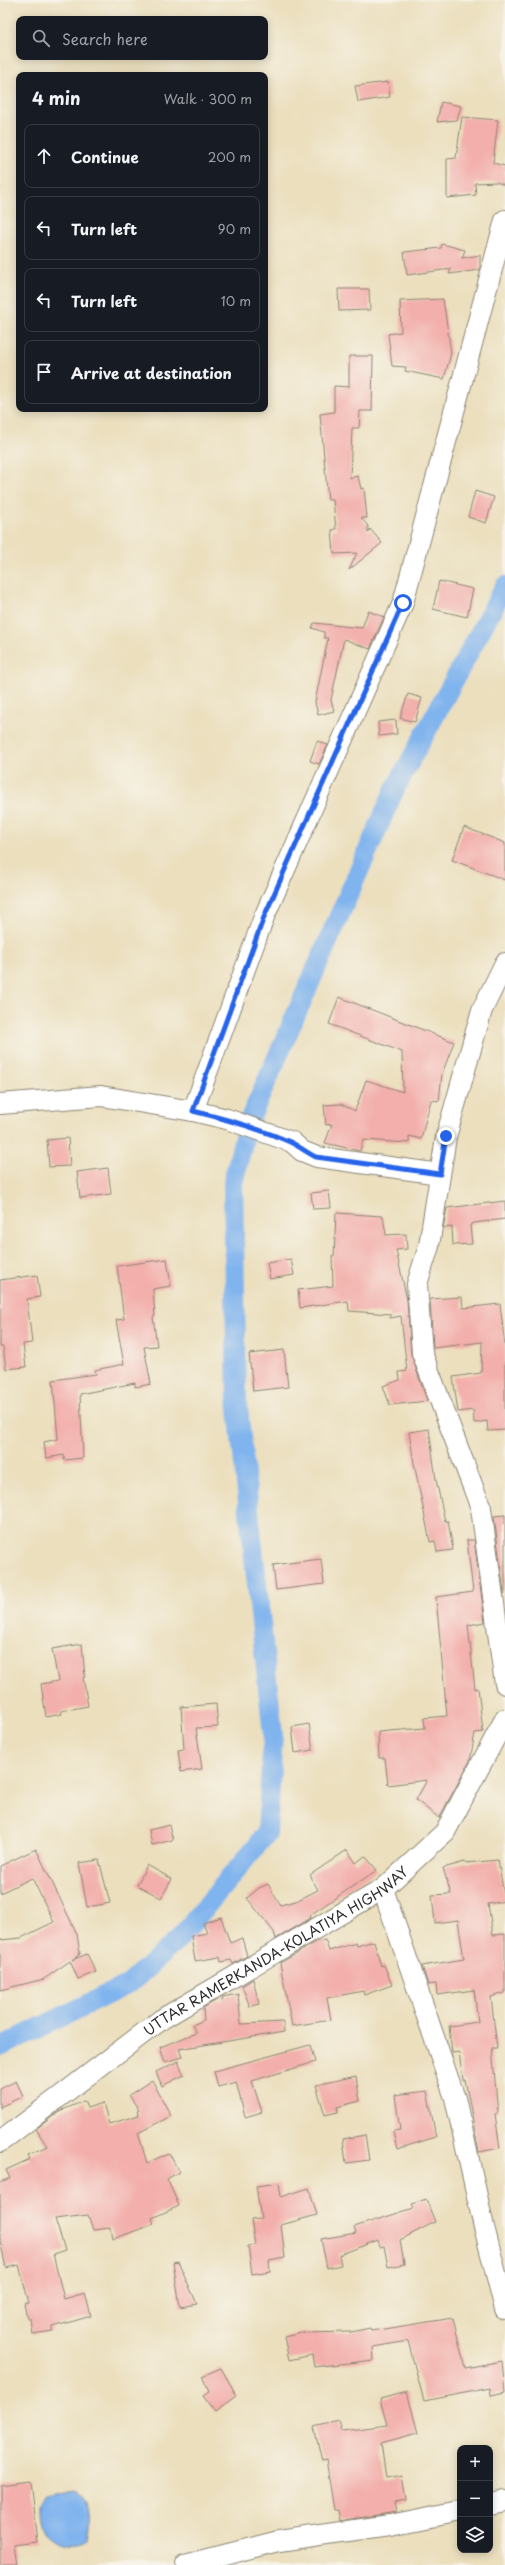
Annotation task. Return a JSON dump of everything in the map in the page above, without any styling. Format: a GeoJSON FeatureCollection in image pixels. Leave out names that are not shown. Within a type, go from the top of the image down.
{"type":"FeatureCollection","features":[{"type":"Feature","properties":{"kind":"street"},"geometry":{"type":"LineString","coordinates":[[193,1111],[264,917],[403,603],[505,220]]}},
{"type":"Feature","properties":{"kind":"street"},"geometry":{"type":"LineString","coordinates":[[505,963],[482,1010],[446,1136],[429,1246],[417,1284],[422,1353],[481,1508],[505,1684]]}},
{"type":"Feature","properties":{"kind":"street"},"geometry":{"type":"LineString","coordinates":[[0,1104],[101,1096],[193,1111],[227,1119],[292,1142],[302,1151],[316,1157],[440,1174]]}},
{"type":"Feature","properties":{"kind":"street","name":"UTTAR RAMERKANDA-KOLATIYA HIGHWAY"},"geometry":{"type":"LineString","coordinates":[[0,2142],[162,2020],[383,1888],[445,1832],[505,1719]]}},
{"type":"Feature","properties":{"kind":"street"},"geometry":{"type":"LineString","coordinates":[[383,1888],[456,2098],[484,2227],[505,2309]]}},
{"type":"Feature","properties":{"kind":"street"},"geometry":{"type":"LineString","coordinates":[[493,2503],[505,2501]]}},
{"type":"Feature","properties":{"kind":"street"},"geometry":{"type":"LineString","coordinates":[[184,2565],[279,2541],[390,2525],[457,2512]]}},
{"type":"Feature","properties":{"kind":"water"},"geometry":{"type":"Polygon","coordinates":[[[74,2491],[80,2495],[87,2506],[89,2512],[89,2526],[87,2540],[82,2543],[71,2544],[59,2541],[49,2535],[45,2530],[41,2521],[40,2505],[46,2497],[74,2491]]]}},
{"type":"Feature","properties":{"kind":"building"},"geometry":{"type":"Polygon","coordinates":[[[388,82],[390,97],[358,102],[355,86],[388,82]]]}},
{"type":"Feature","properties":{"kind":"building"},"geometry":{"type":"Polygon","coordinates":[[[441,102],[461,106],[457,120],[437,122],[441,102]]]}},
{"type":"Feature","properties":{"kind":"building"},"geometry":{"type":"Polygon","coordinates":[[[462,117],[498,120],[493,163],[505,166],[505,185],[496,182],[475,183],[476,195],[447,198],[447,159],[456,158],[462,117]]]}},
{"type":"Feature","properties":{"kind":"building"},"geometry":{"type":"Polygon","coordinates":[[[442,244],[465,250],[462,258],[480,255],[480,270],[449,274],[451,269],[407,275],[404,252],[441,248],[442,244]]]}},
{"type":"Feature","properties":{"kind":"building"},"geometry":{"type":"Polygon","coordinates":[[[338,289],[369,289],[370,310],[339,311],[338,289]]]}},
{"type":"Feature","properties":{"kind":"building"},"geometry":{"type":"Polygon","coordinates":[[[443,299],[451,353],[444,379],[405,371],[406,367],[392,366],[388,334],[401,332],[400,301],[443,299]]]}},
{"type":"Feature","properties":{"kind":"building"},"geometry":{"type":"Polygon","coordinates":[[[349,356],[373,356],[372,411],[360,411],[359,428],[352,428],[350,478],[358,476],[361,489],[364,488],[367,518],[361,518],[368,526],[368,533],[370,529],[382,543],[349,570],[357,553],[334,554],[332,530],[336,529],[333,500],[328,500],[320,414],[334,412],[334,386],[349,387],[349,356]]]}},
{"type":"Feature","properties":{"kind":"building"},"geometry":{"type":"Polygon","coordinates":[[[475,491],[494,497],[486,523],[468,517],[475,491]]]}},
{"type":"Feature","properties":{"kind":"building"},"geometry":{"type":"Polygon","coordinates":[[[439,581],[473,589],[467,617],[433,609],[439,581]]]}},
{"type":"Feature","properties":{"kind":"building"},"geometry":{"type":"Polygon","coordinates":[[[368,611],[384,617],[370,649],[344,639],[331,700],[334,711],[318,715],[315,702],[328,638],[324,638],[324,632],[312,628],[314,623],[362,628],[368,611]]]}},
{"type":"Feature","properties":{"kind":"building"},"geometry":{"type":"Polygon","coordinates":[[[408,694],[422,698],[415,722],[400,718],[408,694]]]}},
{"type":"Feature","properties":{"kind":"building"},"geometry":{"type":"Polygon","coordinates":[[[396,720],[397,734],[379,736],[378,722],[396,720]]]}},
{"type":"Feature","properties":{"kind":"building"},"geometry":{"type":"Polygon","coordinates":[[[317,741],[328,745],[319,764],[310,761],[317,741]]]}},
{"type":"Feature","properties":{"kind":"building"},"geometry":{"type":"Polygon","coordinates":[[[464,827],[505,843],[505,880],[452,860],[464,827]]]}},
{"type":"Feature","properties":{"kind":"building"},"geometry":{"type":"Polygon","coordinates":[[[339,997],[454,1042],[442,1074],[439,1101],[431,1100],[421,1139],[409,1136],[409,1143],[363,1140],[360,1151],[325,1143],[332,1124],[326,1125],[324,1105],[341,1104],[355,1111],[366,1080],[403,1092],[402,1052],[329,1024],[339,997]]]}},
{"type":"Feature","properties":{"kind":"building"},"geometry":{"type":"Polygon","coordinates":[[[68,1138],[70,1166],[49,1167],[47,1140],[68,1138]]]}},
{"type":"Feature","properties":{"kind":"building"},"geometry":{"type":"Polygon","coordinates":[[[108,1168],[111,1194],[80,1198],[77,1172],[108,1168]]]}},
{"type":"Feature","properties":{"kind":"building"},"geometry":{"type":"Polygon","coordinates":[[[329,1191],[331,1208],[313,1209],[311,1193],[329,1191]]]}},
{"type":"Feature","properties":{"kind":"building"},"geometry":{"type":"Polygon","coordinates":[[[505,1201],[505,1219],[474,1223],[470,1225],[472,1244],[453,1245],[452,1227],[443,1228],[447,1208],[505,1201]]]}},
{"type":"Feature","properties":{"kind":"building"},"geometry":{"type":"Polygon","coordinates":[[[336,1213],[383,1216],[386,1235],[406,1234],[407,1249],[396,1250],[407,1300],[411,1354],[427,1401],[390,1405],[383,1386],[400,1380],[399,1372],[407,1371],[401,1316],[390,1318],[390,1314],[349,1311],[348,1301],[300,1308],[298,1290],[333,1286],[332,1256],[334,1256],[336,1213]]]}},
{"type":"Feature","properties":{"kind":"building"},"geometry":{"type":"Polygon","coordinates":[[[167,1259],[171,1286],[153,1289],[155,1316],[153,1317],[157,1346],[144,1347],[151,1384],[135,1387],[135,1383],[80,1394],[83,1458],[64,1460],[64,1455],[46,1458],[44,1442],[58,1439],[53,1380],[96,1374],[95,1370],[124,1364],[116,1320],[124,1319],[117,1266],[167,1259]]]}},
{"type":"Feature","properties":{"kind":"building"},"geometry":{"type":"Polygon","coordinates":[[[291,1259],[294,1275],[270,1279],[267,1263],[291,1259]]]}},
{"type":"Feature","properties":{"kind":"building"},"geometry":{"type":"Polygon","coordinates":[[[37,1275],[40,1297],[27,1299],[32,1343],[23,1344],[26,1367],[6,1369],[3,1347],[0,1347],[0,1280],[37,1275]]]}},
{"type":"Feature","properties":{"kind":"building"},"geometry":{"type":"Polygon","coordinates":[[[462,1297],[463,1308],[500,1304],[505,1346],[505,1430],[488,1431],[487,1421],[474,1423],[473,1410],[458,1412],[453,1377],[481,1373],[482,1342],[433,1348],[430,1299],[462,1297]]]}},
{"type":"Feature","properties":{"kind":"building"},"geometry":{"type":"Polygon","coordinates":[[[284,1350],[288,1387],[253,1391],[249,1354],[284,1350]]]}},
{"type":"Feature","properties":{"kind":"building"},"geometry":{"type":"Polygon","coordinates":[[[429,1429],[436,1480],[445,1521],[448,1521],[453,1550],[437,1552],[435,1541],[430,1542],[414,1463],[409,1432],[429,1429]]]}},
{"type":"Feature","properties":{"kind":"building"},"geometry":{"type":"Polygon","coordinates":[[[505,1515],[505,1593],[504,1594],[494,1516],[505,1515]]]}},
{"type":"Feature","properties":{"kind":"building"},"geometry":{"type":"Polygon","coordinates":[[[467,1540],[474,1540],[485,1622],[468,1625],[475,1689],[478,1688],[483,1732],[475,1733],[470,1761],[439,1818],[416,1800],[427,1780],[388,1785],[385,1758],[379,1758],[378,1732],[425,1728],[424,1718],[447,1716],[436,1597],[473,1592],[467,1540]]]}},
{"type":"Feature","properties":{"kind":"building"},"geometry":{"type":"Polygon","coordinates":[[[321,1559],[324,1584],[276,1590],[273,1565],[321,1559]]]}},
{"type":"Feature","properties":{"kind":"building"},"geometry":{"type":"Polygon","coordinates":[[[82,1644],[85,1677],[83,1677],[88,1706],[61,1711],[62,1714],[46,1717],[41,1684],[58,1681],[52,1649],[82,1644]]]}},
{"type":"Feature","properties":{"kind":"building"},"geometry":{"type":"Polygon","coordinates":[[[216,1704],[218,1727],[196,1728],[202,1769],[181,1772],[178,1750],[184,1749],[181,1707],[216,1704]]]}},
{"type":"Feature","properties":{"kind":"building"},"geometry":{"type":"Polygon","coordinates":[[[309,1724],[313,1750],[295,1753],[292,1727],[309,1724]]]}},
{"type":"Feature","properties":{"kind":"building"},"geometry":{"type":"Polygon","coordinates":[[[169,1825],[173,1840],[152,1845],[149,1830],[169,1825]]]}},
{"type":"Feature","properties":{"kind":"building"},"geometry":{"type":"Polygon","coordinates":[[[36,1849],[77,1934],[80,1954],[72,1960],[87,1954],[96,1972],[78,1979],[70,1961],[44,1979],[0,1990],[0,1940],[21,1938],[54,1922],[32,1878],[0,1893],[0,1866],[36,1849]]]}},
{"type":"Feature","properties":{"kind":"building"},"geometry":{"type":"Polygon","coordinates":[[[347,1850],[356,1863],[365,1856],[377,1870],[310,1915],[311,1918],[276,1939],[274,1932],[247,1898],[259,1888],[268,1884],[280,1905],[296,1901],[318,1890],[310,1875],[347,1850]]]}},
{"type":"Feature","properties":{"kind":"building"},"geometry":{"type":"Polygon","coordinates":[[[99,1860],[110,1903],[87,1907],[79,1863],[99,1860]]]}},
{"type":"Feature","properties":{"kind":"building"},"geometry":{"type":"Polygon","coordinates":[[[498,1860],[505,1901],[488,1904],[493,1935],[505,1934],[505,1993],[491,1997],[497,2048],[492,2048],[498,2113],[495,2114],[500,2148],[479,2152],[465,2080],[463,2080],[459,2052],[452,2053],[449,2026],[478,2022],[474,1990],[437,1995],[436,1984],[428,1985],[422,1966],[464,1959],[458,1920],[435,1923],[432,1895],[451,1894],[443,1868],[465,1862],[498,1860]]]}},
{"type":"Feature","properties":{"kind":"building"},"geometry":{"type":"Polygon","coordinates":[[[147,1865],[172,1879],[161,1898],[137,1885],[147,1865]]]}},
{"type":"Feature","properties":{"kind":"building"},"geometry":{"type":"Polygon","coordinates":[[[221,1917],[230,1943],[242,1938],[247,1956],[233,1964],[231,1960],[221,1962],[220,1957],[195,1961],[191,1936],[207,1933],[203,1923],[221,1917]]]}},
{"type":"Feature","properties":{"kind":"building"},"geometry":{"type":"Polygon","coordinates":[[[325,1940],[329,1951],[356,1943],[357,1946],[374,1941],[381,1966],[384,1965],[392,1985],[364,1995],[363,1991],[327,1998],[331,2020],[292,2026],[280,1963],[318,1941],[325,1940]]]}},
{"type":"Feature","properties":{"kind":"building"},"geometry":{"type":"Polygon","coordinates":[[[253,1979],[259,2004],[250,2007],[242,1986],[253,1979]]]}},
{"type":"Feature","properties":{"kind":"building"},"geometry":{"type":"Polygon","coordinates":[[[238,1994],[241,2024],[283,2022],[284,2032],[179,2049],[182,2057],[165,2062],[160,2047],[196,2033],[192,2025],[204,2020],[203,2008],[215,2001],[223,2000],[222,1997],[238,1994]]]}},
{"type":"Feature","properties":{"kind":"building"},"geometry":{"type":"Polygon","coordinates":[[[310,2045],[315,2062],[252,2081],[262,2112],[245,2117],[236,2082],[218,2087],[214,2071],[310,2045]]]}},
{"type":"Feature","properties":{"kind":"building"},"geometry":{"type":"Polygon","coordinates":[[[178,2061],[184,2075],[162,2086],[156,2072],[178,2061]]]}},
{"type":"Feature","properties":{"kind":"building"},"geometry":{"type":"Polygon","coordinates":[[[356,2076],[360,2101],[337,2107],[338,2112],[325,2115],[316,2085],[356,2076]]]}},
{"type":"Feature","properties":{"kind":"building"},"geometry":{"type":"Polygon","coordinates":[[[152,2080],[171,2116],[138,2133],[147,2163],[169,2153],[179,2172],[167,2179],[179,2206],[152,2218],[154,2224],[113,2239],[111,2228],[93,2230],[88,2215],[55,2219],[65,2250],[53,2254],[64,2299],[85,2293],[91,2316],[53,2327],[53,2331],[32,2334],[30,2318],[27,2318],[24,2304],[29,2303],[19,2265],[6,2268],[0,2241],[0,2182],[10,2178],[6,2170],[30,2159],[28,2155],[47,2146],[36,2129],[60,2111],[84,2101],[87,2108],[103,2103],[109,2124],[139,2115],[137,2111],[139,2110],[129,2095],[152,2080]]]}},
{"type":"Feature","properties":{"kind":"building"},"geometry":{"type":"Polygon","coordinates":[[[16,2081],[23,2096],[0,2107],[0,2089],[16,2081]]]}},
{"type":"Feature","properties":{"kind":"building"},"geometry":{"type":"Polygon","coordinates":[[[427,2091],[436,2137],[397,2149],[393,2131],[400,2130],[395,2095],[427,2091]]]}},
{"type":"Feature","properties":{"kind":"building"},"geometry":{"type":"Polygon","coordinates":[[[365,2135],[369,2160],[346,2163],[343,2139],[365,2135]]]}},
{"type":"Feature","properties":{"kind":"building"},"geometry":{"type":"Polygon","coordinates":[[[279,2183],[281,2197],[309,2188],[317,2215],[281,2225],[285,2258],[269,2261],[270,2271],[252,2274],[248,2246],[255,2245],[251,2220],[261,2219],[256,2186],[279,2183]]]}},
{"type":"Feature","properties":{"kind":"building"},"geometry":{"type":"Polygon","coordinates":[[[426,2199],[435,2222],[400,2240],[404,2264],[388,2267],[384,2246],[380,2247],[378,2240],[339,2255],[341,2265],[327,2268],[321,2239],[356,2233],[354,2227],[414,2208],[412,2204],[426,2199]]]}},
{"type":"Feature","properties":{"kind":"building"},"geometry":{"type":"Polygon","coordinates":[[[178,2261],[197,2304],[180,2307],[173,2262],[178,2261]]]}},
{"type":"Feature","properties":{"kind":"building"},"geometry":{"type":"Polygon","coordinates":[[[453,2318],[465,2368],[502,2361],[505,2392],[491,2395],[490,2388],[424,2401],[408,2341],[373,2347],[374,2360],[314,2367],[312,2355],[289,2360],[284,2337],[301,2333],[351,2332],[370,2328],[371,2331],[453,2318]]]}},
{"type":"Feature","properties":{"kind":"building"},"geometry":{"type":"Polygon","coordinates":[[[221,2368],[237,2396],[215,2412],[203,2396],[209,2392],[202,2376],[221,2368]]]}},
{"type":"Feature","properties":{"kind":"building"},"geometry":{"type":"Polygon","coordinates":[[[407,2392],[418,2433],[381,2443],[386,2478],[402,2475],[406,2501],[394,2503],[396,2512],[340,2521],[338,2510],[334,2510],[326,2460],[322,2461],[314,2427],[339,2421],[342,2431],[387,2425],[380,2399],[407,2392]]]}},
{"type":"Feature","properties":{"kind":"building"},"geometry":{"type":"Polygon","coordinates":[[[30,2481],[37,2542],[13,2545],[16,2565],[0,2565],[0,2485],[30,2481]]]}},
{"type":"Feature","properties":{"kind":"waterway"},"geometry":{"type":"LineString","coordinates":[[0,2047],[129,1984],[178,1940],[267,1833],[273,1735],[237,1399],[233,1183],[247,1126],[394,791],[505,586]]}},
{"type":"Feature","properties":{"kind":"route"},"geometry":{"type":"LineString","coordinates":[[403,603],[264,917],[193,1111],[227,1119],[292,1142],[302,1151],[316,1157],[440,1174],[446,1136]]}}]}
